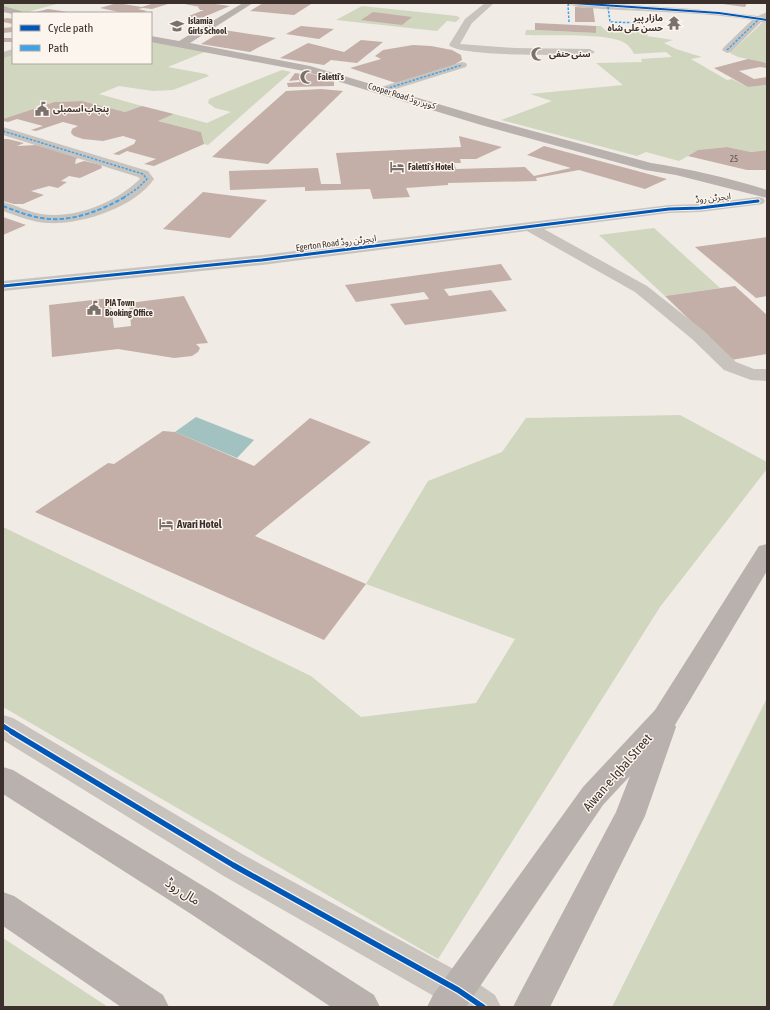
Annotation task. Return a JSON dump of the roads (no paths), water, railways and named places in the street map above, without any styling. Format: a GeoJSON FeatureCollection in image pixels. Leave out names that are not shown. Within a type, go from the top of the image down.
{"type":"FeatureCollection","features":[{"type":"Feature","properties":{"kind":"main road"},"geometry":{"type":"LineString","coordinates":[[181,44],[249,3]]}},
{"type":"Feature","properties":{"kind":"main road"},"geometry":{"type":"LineString","coordinates":[[3,9],[14,12]]}},
{"type":"Feature","properties":{"kind":"main road","name":"Cooper Road کوپر روڈ"},"geometry":{"type":"LineString","coordinates":[[152,39],[283,63],[382,90],[485,122],[650,167],[684,173],[764,197]]}},
{"type":"Feature","properties":{"kind":"main road","name":"Cooper Road کوپر روڈ"},"geometry":{"type":"LineString","coordinates":[[650,167],[662,173],[743,193]]}},
{"type":"Feature","properties":{"kind":"main road"},"geometry":{"type":"LineString","coordinates":[[684,173],[705,172],[740,178],[767,180]]}},
{"type":"Feature","properties":{"kind":"main road"},"geometry":{"type":"LineString","coordinates":[[743,193],[764,197]]}},
{"type":"Feature","properties":{"kind":"main road","name":"Aiwan-e-Iqbal Street"},"geometry":{"type":"LineString","coordinates":[[452,998],[593,796],[665,718],[767,552]]}},
{"type":"Feature","properties":{"kind":"main road"},"geometry":{"type":"LineString","coordinates":[[531,1007],[630,816],[665,718]]}},
{"type":"Feature","properties":{"kind":"main road","name":"مال روڈ"},"geometry":{"type":"LineString","coordinates":[[3,779],[202,902],[362,1007]]}},
{"type":"Feature","properties":{"kind":"main road"},"geometry":{"type":"LineString","coordinates":[[3,907],[151,1007]]}},
{"type":"Feature","properties":{"kind":"street"},"geometry":{"type":"LineString","coordinates":[[490,3],[468,22],[454,45],[463,48],[515,51],[590,52]]}},
{"type":"Feature","properties":{"kind":"street"},"geometry":{"type":"LineString","coordinates":[[569,22],[568,5],[572,3],[608,7],[680,6],[765,18]]}},
{"type":"Feature","properties":{"kind":"street"},"geometry":{"type":"LineString","coordinates":[[608,7],[610,22],[640,23]]}},
{"type":"Feature","properties":{"kind":"street"},"geometry":{"type":"LineString","coordinates":[[727,50],[765,18]]}},
{"type":"Feature","properties":{"kind":"street"},"geometry":{"type":"LineString","coordinates":[[382,90],[462,65]]}},
{"type":"Feature","properties":{"kind":"street"},"geometry":{"type":"LineString","coordinates":[[3,131],[143,174],[147,179],[132,194],[114,203],[75,217],[60,219],[39,218],[3,206]]}},
{"type":"Feature","properties":{"kind":"street","name":"ایجرٹن روڈ"},"geometry":{"type":"LineString","coordinates":[[670,209],[684,202],[743,193]]}},
{"type":"Feature","properties":{"kind":"street","name":"ایجرٹن روڈ"},"geometry":{"type":"LineString","coordinates":[[670,209],[700,208],[764,197]]}},
{"type":"Feature","properties":{"kind":"street","name":"Egerton Road ایجرٹن روڈ"},"geometry":{"type":"LineString","coordinates":[[3,286],[262,260],[670,209]]}},
{"type":"Feature","properties":{"kind":"street"},"geometry":{"type":"LineString","coordinates":[[530,227],[640,289],[698,334],[730,366],[751,374],[767,375]]}},
{"type":"Feature","properties":{"kind":"street"},"geometry":{"type":"LineString","coordinates":[[3,726],[452,998],[483,1007]]}},
{"type":"Feature","properties":{"kind":"water"},"geometry":{"type":"Polygon","coordinates":[[[196,417],[254,440],[237,458],[175,432],[196,417]]]}},
{"type":"Feature","properties":{"kind":"place","name":"مازار پیر حسن علی شاہ"},"geometry":{"type":"Point","coordinates":[674,23]}},
{"type":"Feature","properties":{"kind":"place","name":"Islamia Girls School"},"geometry":{"type":"Point","coordinates":[177,26]}},
{"type":"Feature","properties":{"kind":"place","name":"سنی حنفی"},"geometry":{"type":"Point","coordinates":[538,54]}},
{"type":"Feature","properties":{"kind":"place","name":"Faletti's"},"geometry":{"type":"Point","coordinates":[307,77]}},
{"type":"Feature","properties":{"kind":"place","name":"پنجاب اسمبلی"},"geometry":{"type":"Point","coordinates":[42,109]}},
{"type":"Feature","properties":{"kind":"place","name":"Faletti's Hotel"},"geometry":{"type":"Point","coordinates":[397,167]}},
{"type":"Feature","properties":{"kind":"place","name":"PIA Town Booking Office"},"geometry":{"type":"Point","coordinates":[94,308]}},
{"type":"Feature","properties":{"kind":"place","name":"Avari Hotel"},"geometry":{"type":"Point","coordinates":[166,524]}}]}
